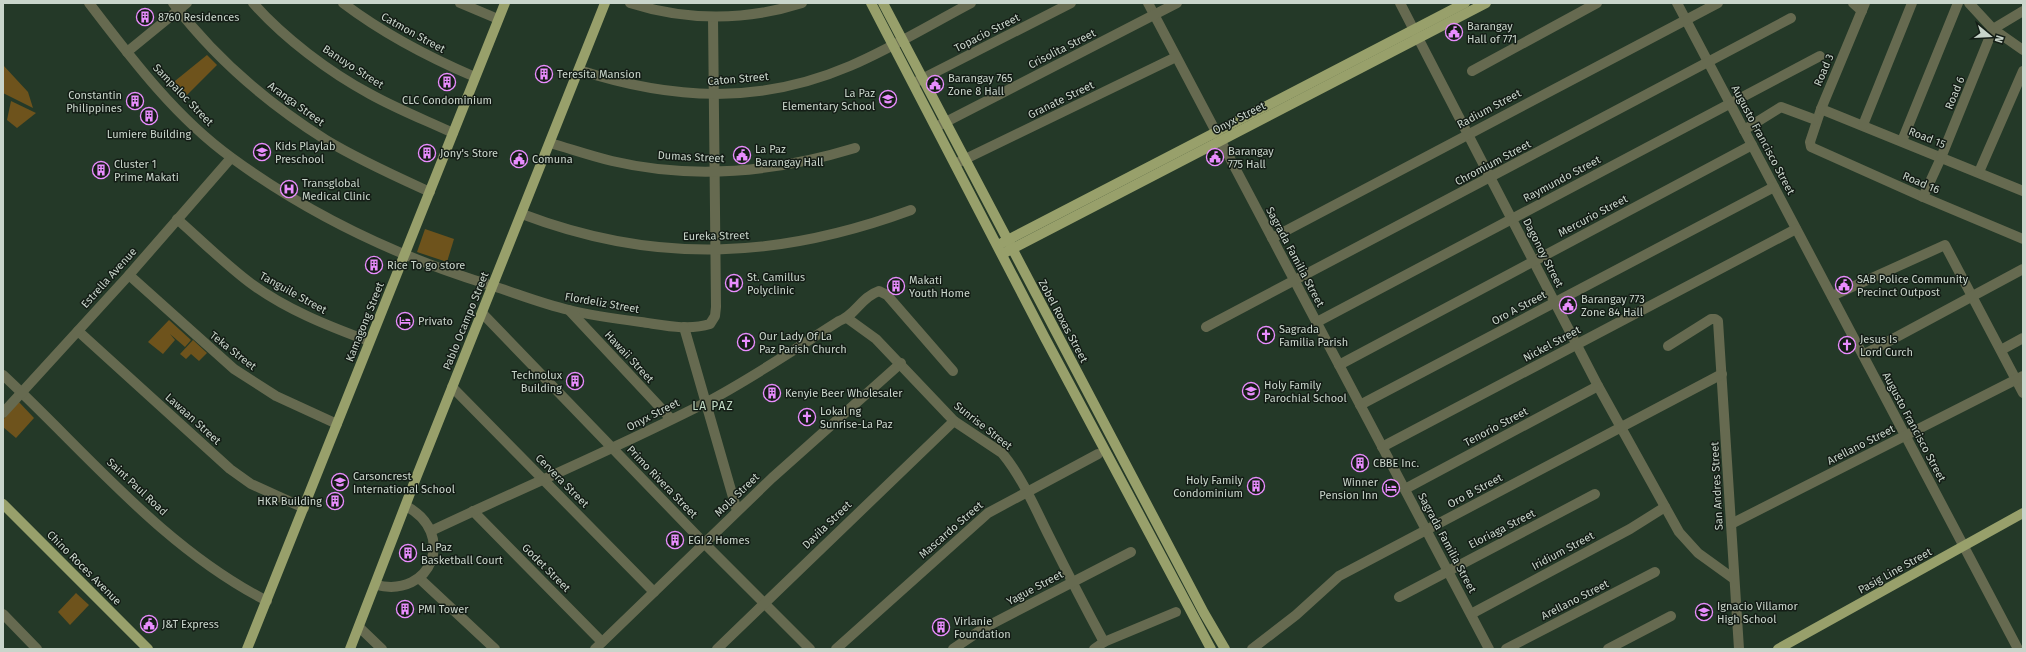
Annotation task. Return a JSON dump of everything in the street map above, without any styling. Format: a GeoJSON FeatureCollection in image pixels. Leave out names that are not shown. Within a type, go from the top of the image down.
{"type":"FeatureCollection","features":[{"type":"Feature","properties":{"kind":"main road","name":"Kamagong Street"},"geometry":{"type":"LineString","coordinates":[[247,649],[504,3]]}},
{"type":"Feature","properties":{"kind":"main road","name":"Pablo Ocampo Street"},"geometry":{"type":"LineString","coordinates":[[350,649],[452,387],[605,3]]}},
{"type":"Feature","properties":{"kind":"main road","name":"Zobel Roxas Street"},"geometry":{"type":"LineString","coordinates":[[871,3],[897,42],[940,124],[964,159],[1000,250],[1211,649]]}},
{"type":"Feature","properties":{"kind":"main road","name":"Zobel Roxas Street"},"geometry":{"type":"LineString","coordinates":[[883,3],[897,42]]}},
{"type":"Feature","properties":{"kind":"main road","name":"Onyx Street"},"geometry":{"type":"LineString","coordinates":[[1416,34],[1465,3]]}},
{"type":"Feature","properties":{"kind":"main road","name":"Onyx Street"},"geometry":{"type":"LineString","coordinates":[[1000,250],[1416,34],[1486,3]]}},
{"type":"Feature","properties":{"kind":"main road","name":"Zobel Roxas Street"},"geometry":{"type":"LineString","coordinates":[[940,124],[955,164],[1010,245],[1224,649]]}},
{"type":"Feature","properties":{"kind":"main road"},"geometry":{"type":"LineString","coordinates":[[1046,338],[1055,332]]}},
{"type":"Feature","properties":{"kind":"main road","name":"Chino Roces Avenue"},"geometry":{"type":"LineString","coordinates":[[3,504],[148,649]]}},
{"type":"Feature","properties":{"kind":"main road"},"geometry":{"type":"LineString","coordinates":[[1142,517],[1151,511]]}},
{"type":"Feature","properties":{"kind":"main road","name":"Pasig Line Street"},"geometry":{"type":"LineString","coordinates":[[1778,649],[2023,513]]}},
{"type":"Feature","properties":{"kind":"street","name":"Sampaloc Street"},"geometry":{"type":"LineString","coordinates":[[89,3],[147,76],[195,128],[231,158],[298,201],[358,233],[467,279],[493,286]]}},
{"type":"Feature","properties":{"kind":"street"},"geometry":{"type":"LineString","coordinates":[[127,52],[176,7],[187,3]]}},
{"type":"Feature","properties":{"kind":"street","name":"Banuyo Street"},"geometry":{"type":"LineString","coordinates":[[253,3],[299,46],[341,77],[381,100],[453,133]]}},
{"type":"Feature","properties":{"kind":"street","name":"Catmon Street"},"geometry":{"type":"LineString","coordinates":[[343,3],[363,18],[401,42],[475,77]]}},
{"type":"Feature","properties":{"kind":"street"},"geometry":{"type":"LineString","coordinates":[[460,3],[498,19]]}},
{"type":"Feature","properties":{"kind":"street"},"geometry":{"type":"LineString","coordinates":[[630,3],[667,12],[713,17],[759,8],[802,3]]}},
{"type":"Feature","properties":{"kind":"street","name":"Caton Street"},"geometry":{"type":"LineString","coordinates":[[579,70],[622,84],[652,90],[714,94],[760,91],[806,81],[850,66],[971,3]]}},
{"type":"Feature","properties":{"kind":"street","name":"Topacio Street"},"geometry":{"type":"LineString","coordinates":[[918,82],[1071,3]]}},
{"type":"Feature","properties":{"kind":"street","name":"Sagrada Familia Street"},"geometry":{"type":"LineString","coordinates":[[1148,3],[1489,649]]}},
{"type":"Feature","properties":{"kind":"street","name":"Crisolita Street"},"geometry":{"type":"LineString","coordinates":[[940,124],[1177,3]]}},
{"type":"Feature","properties":{"kind":"street","name":"Dagonoy Street"},"geometry":{"type":"LineString","coordinates":[[1400,3],[1598,386],[1679,532],[1698,553],[1734,579]]}},
{"type":"Feature","properties":{"kind":"street"},"geometry":{"type":"LineString","coordinates":[[1472,71],[1597,3]]}},
{"type":"Feature","properties":{"kind":"street","name":"Augusto Francisco Street"},"geometry":{"type":"LineString","coordinates":[[1677,3],[2018,649]]}},
{"type":"Feature","properties":{"kind":"street","name":"Radium Street"},"geometry":{"type":"LineString","coordinates":[[1272,238],[1718,3]]}},
{"type":"Feature","properties":{"kind":"street"},"geometry":{"type":"LineString","coordinates":[[1853,3],[1864,7]]}},
{"type":"Feature","properties":{"kind":"street"},"geometry":{"type":"LineString","coordinates":[[1863,125],[1912,3]]}},
{"type":"Feature","properties":{"kind":"street"},"geometry":{"type":"LineString","coordinates":[[1902,141],[1958,3]]}},
{"type":"Feature","properties":{"kind":"street"},"geometry":{"type":"LineString","coordinates":[[1969,3],[1993,29],[2023,50]]}},
{"type":"Feature","properties":{"kind":"street","name":"Aranga Street"},"geometry":{"type":"LineString","coordinates":[[176,7],[204,42],[229,67],[288,114],[327,141],[370,164],[430,192]]}},
{"type":"Feature","properties":{"kind":"street","name":"Road 3"},"geometry":{"type":"LineString","coordinates":[[1811,147],[1810,142],[1816,120],[1864,7]]}},
{"type":"Feature","properties":{"kind":"street"},"geometry":{"type":"LineString","coordinates":[[1993,29],[2023,11]]}},
{"type":"Feature","properties":{"kind":"street"},"geometry":{"type":"LineString","coordinates":[[713,17],[716,250]]}},
{"type":"Feature","properties":{"kind":"street","name":"Chromium Street"},"geometry":{"type":"LineString","coordinates":[[1206,327],[1791,18]]}},
{"type":"Feature","properties":{"kind":"street","name":"Road 6"},"geometry":{"type":"LineString","coordinates":[[1923,197],[1942,157],[1993,29]]}},
{"type":"Feature","properties":{"kind":"street","name":"Raymundo Street"},"geometry":{"type":"LineString","coordinates":[[1316,322],[1820,56]]}},
{"type":"Feature","properties":{"kind":"street","name":"Granate Street"},"geometry":{"type":"LineString","coordinates":[[955,164],[1176,57]]}},
{"type":"Feature","properties":{"kind":"street"},"geometry":{"type":"LineString","coordinates":[[1979,172],[2023,71]]}},
{"type":"Feature","properties":{"kind":"street"},"geometry":{"type":"LineString","coordinates":[[1744,130],[1781,107],[1816,120]]}},
{"type":"Feature","properties":{"kind":"street","name":"Road 15"},"geometry":{"type":"LineString","coordinates":[[1821,109],[2023,190]]}},
{"type":"Feature","properties":{"kind":"street","name":"Dumas Street"},"geometry":{"type":"LineString","coordinates":[[550,143],[587,154],[638,166],[716,172],[772,168],[855,148]]}},
{"type":"Feature","properties":{"kind":"street","name":"Mercurio Street"},"geometry":{"type":"LineString","coordinates":[[1339,365],[1752,145]]}},
{"type":"Feature","properties":{"kind":"street","name":"Road 16"},"geometry":{"type":"LineString","coordinates":[[1811,147],[1923,197],[2023,239]]}},
{"type":"Feature","properties":{"kind":"street","name":"Estrella Avenue"},"geometry":{"type":"LineString","coordinates":[[3,413],[129,275],[231,158]]}},
{"type":"Feature","properties":{"kind":"street","name":"Oro A Street"},"geometry":{"type":"LineString","coordinates":[[1360,405],[1774,187]]}},
{"type":"Feature","properties":{"kind":"street","name":"Eureka Street"},"geometry":{"type":"LineString","coordinates":[[522,214],[558,227],[603,238],[668,248],[716,250],[756,248],[795,243],[834,235],[873,224],[911,210]]}},
{"type":"Feature","properties":{"kind":"street","name":"Tanguile Street"},"geometry":{"type":"LineString","coordinates":[[178,219],[249,282],[273,298],[320,322],[370,341]]}},
{"type":"Feature","properties":{"kind":"street","name":"Nickel Street"},"geometry":{"type":"LineString","coordinates":[[1382,447],[1796,229]]}},
{"type":"Feature","properties":{"kind":"street"},"geometry":{"type":"LineString","coordinates":[[1832,296],[1945,245],[2001,350],[2020,378],[2023,393]]}},
{"type":"Feature","properties":{"kind":"street","name":"Flordeliz Street"},"geometry":{"type":"LineString","coordinates":[[493,286],[569,310],[625,320],[684,327],[710,324],[715,316],[716,307],[716,250]]}},
{"type":"Feature","properties":{"kind":"street"},"geometry":{"type":"LineString","coordinates":[[1863,355],[2023,269]]}},
{"type":"Feature","properties":{"kind":"street","name":"Teka Street"},"geometry":{"type":"LineString","coordinates":[[129,275],[234,369],[276,396],[337,424]]}},
{"type":"Feature","properties":{"kind":"street","name":"Onyx Street"},"geometry":{"type":"LineString","coordinates":[[431,531],[613,449],[706,403],[758,373],[839,321],[847,318],[853,309],[871,294],[879,291],[887,295],[953,372]]}},
{"type":"Feature","properties":{"kind":"street","name":"Hawaii Street"},"geometry":{"type":"LineString","coordinates":[[569,310],[672,419]]}},
{"type":"Feature","properties":{"kind":"street","name":"Primo Rivera Street"},"geometry":{"type":"LineString","coordinates":[[482,313],[498,332],[810,649]]}},
{"type":"Feature","properties":{"kind":"street","name":"Sunrise Street"},"geometry":{"type":"LineString","coordinates":[[847,318],[876,339],[901,363],[954,420],[1002,453],[1026,491],[1104,642]]}},
{"type":"Feature","properties":{"kind":"street","name":"San Andres Street"},"geometry":{"type":"LineString","coordinates":[[1668,346],[1711,320],[1715,319],[1718,322],[1739,649]]}},
{"type":"Feature","properties":{"kind":"street"},"geometry":{"type":"LineString","coordinates":[[684,327],[737,511]]}},
{"type":"Feature","properties":{"kind":"street","name":"Lawaan Street"},"geometry":{"type":"LineString","coordinates":[[78,331],[230,469],[251,484],[304,508]]}},
{"type":"Feature","properties":{"kind":"street"},"geometry":{"type":"LineString","coordinates":[[2001,350],[2023,338]]}},
{"type":"Feature","properties":{"kind":"street","name":"Mola Street"},"geometry":{"type":"LineString","coordinates":[[599,645],[772,478],[901,363]]}},
{"type":"Feature","properties":{"kind":"street","name":"Oro B Street"},"geometry":{"type":"LineString","coordinates":[[1252,649],[1296,615],[1339,576],[1427,531],[1722,374]]}},
{"type":"Feature","properties":{"kind":"street","name":"Saint Paul Road"},"geometry":{"type":"LineString","coordinates":[[3,375],[142,510],[199,559],[267,601]]}},
{"type":"Feature","properties":{"kind":"street","name":"Arellano Street"},"geometry":{"type":"LineString","coordinates":[[1731,524],[2020,378]]}},
{"type":"Feature","properties":{"kind":"street","name":"Tenorio Street"},"geometry":{"type":"LineString","coordinates":[[1405,489],[1598,386]]}},
{"type":"Feature","properties":{"kind":"street","name":"Cervera Street"},"geometry":{"type":"LineString","coordinates":[[452,387],[654,592]]}},
{"type":"Feature","properties":{"kind":"street","name":"Davila Street"},"geometry":{"type":"LineString","coordinates":[[717,649],[954,420]]}},
{"type":"Feature","properties":{"kind":"street","name":"Mascardo Street"},"geometry":{"type":"LineString","coordinates":[[836,649],[988,513],[1026,491],[1098,454]]}},
{"type":"Feature","properties":{"kind":"street","name":"Eloriaga Street"},"geometry":{"type":"LineString","coordinates":[[1399,597],[1595,494]]}},
{"type":"Feature","properties":{"kind":"street"},"geometry":{"type":"LineString","coordinates":[[376,585],[398,587],[409,584],[419,578],[427,568],[432,556],[434,544],[431,531],[421,516],[406,506]]}},
{"type":"Feature","properties":{"kind":"street","name":"Iridium Street"},"geometry":{"type":"LineString","coordinates":[[1471,614],[1630,529],[1665,507]]}},
{"type":"Feature","properties":{"kind":"street","name":"Godet Street"},"geometry":{"type":"LineString","coordinates":[[473,511],[599,645]]}},
{"type":"Feature","properties":{"kind":"street","name":"Yague Street"},"geometry":{"type":"LineString","coordinates":[[953,649],[984,628],[1131,552]]}},
{"type":"Feature","properties":{"kind":"street","name":"Arellano Street"},"geometry":{"type":"LineString","coordinates":[[1506,649],[1655,572]]}},
{"type":"Feature","properties":{"kind":"street"},"geometry":{"type":"LineString","coordinates":[[419,578],[494,649]]}},
{"type":"Feature","properties":{"kind":"street"},"geometry":{"type":"LineString","coordinates":[[1094,649],[1104,642],[1176,612]]}},
{"type":"Feature","properties":{"kind":"street"},"geometry":{"type":"LineString","coordinates":[[1608,649],[1671,616]]}},
{"type":"Feature","properties":{"kind":"street"},"geometry":{"type":"LineString","coordinates":[[5,619],[37,649]]}},
{"type":"Feature","properties":{"kind":"street"},"geometry":{"type":"LineString","coordinates":[[359,627],[382,649]]}},
{"type":"Feature","properties":{"kind":"shaded area"},"geometry":{"type":"Polygon","coordinates":[[[207,55],[217,65],[182,100],[170,85],[207,55]]]}},
{"type":"Feature","properties":{"kind":"shaded area"},"geometry":{"type":"Polygon","coordinates":[[[3,65],[28,92],[33,108],[3,93],[3,65]]]}},
{"type":"Feature","properties":{"kind":"shaded area"},"geometry":{"type":"Polygon","coordinates":[[[11,101],[36,113],[17,128],[7,120],[11,101]]]}},
{"type":"Feature","properties":{"kind":"shaded area"},"geometry":{"type":"Polygon","coordinates":[[[425,229],[454,239],[447,262],[417,252],[425,229]]]}},
{"type":"Feature","properties":{"kind":"shaded area"},"geometry":{"type":"Polygon","coordinates":[[[169,320],[191,340],[185,347],[170,334],[175,340],[163,354],[148,342],[169,320]]]}},
{"type":"Feature","properties":{"kind":"shaded area"},"geometry":{"type":"Polygon","coordinates":[[[193,340],[207,353],[199,361],[191,354],[186,359],[180,354],[193,340]]]}},
{"type":"Feature","properties":{"kind":"shaded area"},"geometry":{"type":"Polygon","coordinates":[[[18,401],[34,418],[16,438],[3,427],[3,420],[18,401]]]}},
{"type":"Feature","properties":{"kind":"shaded area"},"geometry":{"type":"Polygon","coordinates":[[[76,593],[89,605],[70,625],[58,612],[76,593]]]}},
{"type":"Feature","properties":{"kind":"place","name":"8760 Residences"},"geometry":{"type":"Point","coordinates":[145,17]}},
{"type":"Feature","properties":{"kind":"place","name":"Barangay Hall of 771"},"geometry":{"type":"Point","coordinates":[1454,32]}},
{"type":"Feature","properties":{"kind":"place","name":"Teresita Mansion"},"geometry":{"type":"Point","coordinates":[544,74]}},
{"type":"Feature","properties":{"kind":"place","name":"CLC Condominium"},"geometry":{"type":"Point","coordinates":[447,82]}},
{"type":"Feature","properties":{"kind":"place","name":"Barangay 765 Zone 8 Hall"},"geometry":{"type":"Point","coordinates":[935,84]}},
{"type":"Feature","properties":{"kind":"place","name":"La Paz Elementary School"},"geometry":{"type":"Point","coordinates":[888,99]}},
{"type":"Feature","properties":{"kind":"place","name":"Constantin Philippines"},"geometry":{"type":"Point","coordinates":[135,101]}},
{"type":"Feature","properties":{"kind":"place","name":"Lumiere Building"},"geometry":{"type":"Point","coordinates":[149,116]}},
{"type":"Feature","properties":{"kind":"place","name":"Kids Playlab Preschool"},"geometry":{"type":"Point","coordinates":[262,152]}},
{"type":"Feature","properties":{"kind":"place","name":"Jony's Store"},"geometry":{"type":"Point","coordinates":[427,153]}},
{"type":"Feature","properties":{"kind":"place","name":"La Paz Barangay Hall"},"geometry":{"type":"Point","coordinates":[742,155]}},
{"type":"Feature","properties":{"kind":"place","name":"Barangay 775 Hall"},"geometry":{"type":"Point","coordinates":[1215,157]}},
{"type":"Feature","properties":{"kind":"place","name":"Comuna"},"geometry":{"type":"Point","coordinates":[519,159]}},
{"type":"Feature","properties":{"kind":"place","name":"Cluster 1 Prime Makati"},"geometry":{"type":"Point","coordinates":[101,170]}},
{"type":"Feature","properties":{"kind":"place","name":"Transglobal Medical Clinic"},"geometry":{"type":"Point","coordinates":[289,189]}},
{"type":"Feature","properties":{"kind":"place","name":"Rice To go store"},"geometry":{"type":"Point","coordinates":[374,265]}},
{"type":"Feature","properties":{"kind":"place","name":"St. Camillus Polyclinic"},"geometry":{"type":"Point","coordinates":[734,283]}},
{"type":"Feature","properties":{"kind":"place","name":"SAB Police Community Precinct Outpost"},"geometry":{"type":"Point","coordinates":[1844,285]}},
{"type":"Feature","properties":{"kind":"place","name":"Makati Youth Home"},"geometry":{"type":"Point","coordinates":[896,286]}},
{"type":"Feature","properties":{"kind":"place","name":"Barangay 773 Zone 84 Hall"},"geometry":{"type":"Point","coordinates":[1568,305]}},
{"type":"Feature","properties":{"kind":"place","name":"Privato"},"geometry":{"type":"Point","coordinates":[405,321]}},
{"type":"Feature","properties":{"kind":"place","name":"Sagrada Familia Parish"},"geometry":{"type":"Point","coordinates":[1266,335]}},
{"type":"Feature","properties":{"kind":"place","name":"Our Lady Of La Paz Parish Church"},"geometry":{"type":"Point","coordinates":[746,342]}},
{"type":"Feature","properties":{"kind":"place","name":"Jesus Is Lord Curch"},"geometry":{"type":"Point","coordinates":[1847,345]}},
{"type":"Feature","properties":{"kind":"place","name":"Technolux Building"},"geometry":{"type":"Point","coordinates":[575,381]}},
{"type":"Feature","properties":{"kind":"place","name":"Holy Family Parochial School"},"geometry":{"type":"Point","coordinates":[1251,391]}},
{"type":"Feature","properties":{"kind":"place","name":"Kenyie Beer Wholesaler"},"geometry":{"type":"Point","coordinates":[772,393]}},
{"type":"Feature","properties":{"kind":"place","name":"Lokal ng Sunrise-La Paz"},"geometry":{"type":"Point","coordinates":[807,417]}},
{"type":"Feature","properties":{"kind":"place","name":"CBBE Inc."},"geometry":{"type":"Point","coordinates":[1360,463]}},
{"type":"Feature","properties":{"kind":"place","name":"Carsoncrest International School"},"geometry":{"type":"Point","coordinates":[340,482]}},
{"type":"Feature","properties":{"kind":"place","name":"Holy Family Condominium"},"geometry":{"type":"Point","coordinates":[1256,486]}},
{"type":"Feature","properties":{"kind":"place","name":"Winner Pension Inn"},"geometry":{"type":"Point","coordinates":[1391,488]}},
{"type":"Feature","properties":{"kind":"place","name":"HKR Building"},"geometry":{"type":"Point","coordinates":[335,501]}},
{"type":"Feature","properties":{"kind":"place","name":"EGI 2 Homes"},"geometry":{"type":"Point","coordinates":[675,540]}},
{"type":"Feature","properties":{"kind":"place","name":"La Paz Basketball Court"},"geometry":{"type":"Point","coordinates":[408,553]}},
{"type":"Feature","properties":{"kind":"place","name":"PMI Tower"},"geometry":{"type":"Point","coordinates":[405,609]}},
{"type":"Feature","properties":{"kind":"place","name":"Ignacio Villamor High School"},"geometry":{"type":"Point","coordinates":[1704,612]}},
{"type":"Feature","properties":{"kind":"place","name":"J&T Express"},"geometry":{"type":"Point","coordinates":[149,624]}},
{"type":"Feature","properties":{"kind":"place","name":"Virlanie Foundation"},"geometry":{"type":"Point","coordinates":[941,627]}},
{"type":"Feature","properties":{"kind":"district","name":"LA PAZ"},"geometry":{"type":"Point","coordinates":[713,406]}}]}
